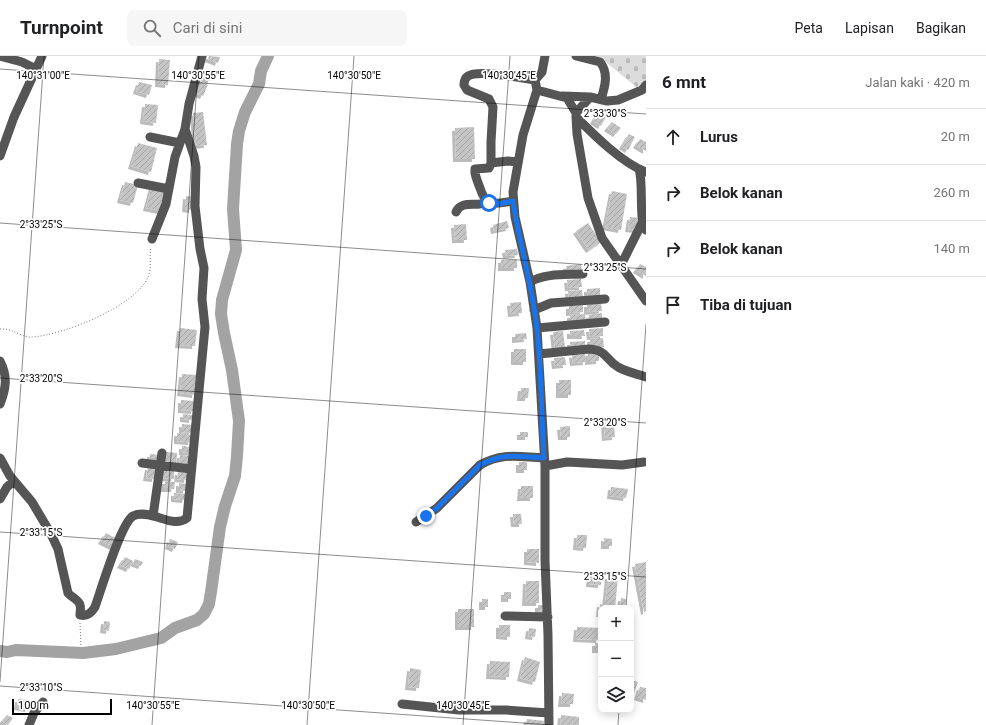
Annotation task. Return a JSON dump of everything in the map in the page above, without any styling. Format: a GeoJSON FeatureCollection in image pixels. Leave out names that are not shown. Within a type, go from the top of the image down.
{"type":"FeatureCollection","features":[{"type":"Feature","properties":{"kind":"street"},"geometry":{"type":"LineString","coordinates":[[0,56],[22,62],[36,69]]}},
{"type":"Feature","properties":{"kind":"street"},"geometry":{"type":"LineString","coordinates":[[0,156],[14,117],[42,56]]}},
{"type":"Feature","properties":{"kind":"street"},"geometry":{"type":"LineString","coordinates":[[152,239],[166,204],[175,157],[185,129],[189,104],[202,56]]}},
{"type":"Feature","properties":{"kind":"street"},"geometry":{"type":"LineString","coordinates":[[535,80],[542,72],[546,56]]}},
{"type":"Feature","properties":{"kind":"street"},"geometry":{"type":"LineString","coordinates":[[576,56],[600,62],[602,65],[606,77],[605,87],[601,99]]}},
{"type":"Feature","properties":{"kind":"street"},"geometry":{"type":"LineString","coordinates":[[486,202],[482,197],[475,173],[476,169],[489,168],[491,163],[491,102],[485,96],[467,90],[464,84],[466,78],[472,74],[483,73],[535,80]]}},
{"type":"Feature","properties":{"kind":"street"},"geometry":{"type":"LineString","coordinates":[[535,80],[537,90],[523,135],[512,192],[530,282],[537,328],[544,462],[549,725]]}},
{"type":"Feature","properties":{"kind":"street"},"geometry":{"type":"LineString","coordinates":[[537,90],[562,96],[590,97],[607,101],[618,100],[642,90],[646,85]]}},
{"type":"Feature","properties":{"kind":"street"},"geometry":{"type":"LineString","coordinates":[[562,96],[567,98],[576,115],[604,143],[631,165],[642,170],[641,178],[644,227],[621,265]]}},
{"type":"Feature","properties":{"kind":"street"},"geometry":{"type":"LineString","coordinates":[[590,97],[576,115],[577,134],[592,213],[602,238],[646,301]]}},
{"type":"Feature","properties":{"kind":"street"},"geometry":{"type":"LineString","coordinates":[[0,458],[14,481],[32,502],[51,534],[58,549],[68,593],[70,597],[79,602],[81,606],[80,615],[87,615],[93,611],[121,533],[134,515],[142,514],[176,522],[187,518],[205,327],[202,299],[204,268],[200,249],[196,206],[196,167],[185,129]]}},
{"type":"Feature","properties":{"kind":"street"},"geometry":{"type":"LineString","coordinates":[[150,138],[180,143]]}},
{"type":"Feature","properties":{"kind":"street"},"geometry":{"type":"LineString","coordinates":[[491,163],[508,161],[517,162]]}},
{"type":"Feature","properties":{"kind":"street"},"geometry":{"type":"LineString","coordinates":[[138,183],[169,188]]}},
{"type":"Feature","properties":{"kind":"street"},"geometry":{"type":"LineString","coordinates":[[456,212],[458,208],[463,205],[478,205],[486,202],[498,204],[513,201]]}},
{"type":"Feature","properties":{"kind":"street"},"geometry":{"type":"LineString","coordinates":[[530,282],[537,278],[548,276],[583,274]]}},
{"type":"Feature","properties":{"kind":"street"},"geometry":{"type":"LineString","coordinates":[[534,310],[551,303],[605,299]]}},
{"type":"Feature","properties":{"kind":"street"},"geometry":{"type":"LineString","coordinates":[[537,328],[605,322]]}},
{"type":"Feature","properties":{"kind":"street"},"geometry":{"type":"LineString","coordinates":[[538,354],[589,349],[595,350],[602,352],[616,366],[646,378]]}},
{"type":"Feature","properties":{"kind":"street"},"geometry":{"type":"LineString","coordinates":[[0,361],[6,382],[0,404]]}},
{"type":"Feature","properties":{"kind":"street"},"geometry":{"type":"LineString","coordinates":[[153,516],[162,453]]}},
{"type":"Feature","properties":{"kind":"street"},"geometry":{"type":"LineString","coordinates":[[416,522],[437,508],[480,465],[489,460],[502,456],[544,462],[622,465],[644,462]]}},
{"type":"Feature","properties":{"kind":"street"},"geometry":{"type":"LineString","coordinates":[[142,463],[191,469]]}},
{"type":"Feature","properties":{"kind":"street"},"geometry":{"type":"LineString","coordinates":[[0,499],[7,487],[14,481]]}},
{"type":"Feature","properties":{"kind":"street"},"geometry":{"type":"LineString","coordinates":[[505,616],[548,617]]}},
{"type":"Feature","properties":{"kind":"street"},"geometry":{"type":"LineString","coordinates":[[29,725],[34,713],[43,702]]}},
{"type":"Feature","properties":{"kind":"street"},"geometry":{"type":"LineString","coordinates":[[402,704],[459,710],[506,710],[549,713]]}},
{"type":"Feature","properties":{"kind":"path"},"geometry":{"type":"LineString","coordinates":[[0,329],[10,330],[30,338],[52,334],[75,327],[102,315],[125,302],[140,289],[147,279],[150,270],[152,239]]}},
{"type":"Feature","properties":{"kind":"path"},"geometry":{"type":"LineString","coordinates":[[80,615],[81,646]]}},
{"type":"Feature","properties":{"kind":"green space"},"geometry":{"type":"Polygon","coordinates":[[[595,56],[646,56],[645,94],[602,59],[595,56]]]}},
{"type":"Feature","properties":{"kind":"building"},"geometry":{"type":"Polygon","coordinates":[[[209,56],[220,57],[218,63],[208,59],[209,56]]]}},
{"type":"Feature","properties":{"kind":"building"},"geometry":{"type":"Polygon","coordinates":[[[159,59],[170,60],[168,85],[158,84],[159,59]]]}},
{"type":"Feature","properties":{"kind":"building"},"geometry":{"type":"Polygon","coordinates":[[[205,71],[213,74],[210,81],[202,78],[205,71]]]}},
{"type":"Feature","properties":{"kind":"building"},"geometry":{"type":"Polygon","coordinates":[[[200,81],[208,85],[203,96],[195,93],[200,81]]]}},
{"type":"Feature","properties":{"kind":"building"},"geometry":{"type":"Polygon","coordinates":[[[139,82],[152,85],[149,95],[136,91],[139,82]]]}},
{"type":"Feature","properties":{"kind":"building"},"geometry":{"type":"Polygon","coordinates":[[[145,104],[158,105],[156,123],[143,121],[145,104]]]}},
{"type":"Feature","properties":{"kind":"building"},"geometry":{"type":"Polygon","coordinates":[[[203,112],[207,145],[196,146],[193,113],[203,112]]]}},
{"type":"Feature","properties":{"kind":"building"},"geometry":{"type":"Polygon","coordinates":[[[598,112],[606,117],[601,126],[593,121],[598,112]]]}},
{"type":"Feature","properties":{"kind":"building"},"geometry":{"type":"Polygon","coordinates":[[[612,122],[621,128],[616,134],[607,128],[612,122]]]}},
{"type":"Feature","properties":{"kind":"building"},"geometry":{"type":"Polygon","coordinates":[[[474,127],[475,159],[456,159],[455,128],[474,127]]]}},
{"type":"Feature","properties":{"kind":"building"},"geometry":{"type":"Polygon","coordinates":[[[629,134],[635,137],[628,150],[622,146],[629,134]]]}},
{"type":"Feature","properties":{"kind":"building"},"geometry":{"type":"Polygon","coordinates":[[[640,139],[646,142],[646,151],[636,145],[640,139]]]}},
{"type":"Feature","properties":{"kind":"building"},"geometry":{"type":"Polygon","coordinates":[[[138,143],[157,148],[151,172],[131,166],[138,143]]]}},
{"type":"Feature","properties":{"kind":"building"},"geometry":{"type":"Polygon","coordinates":[[[125,182],[138,185],[133,203],[120,200],[125,182]]]}},
{"type":"Feature","properties":{"kind":"building"},"geometry":{"type":"Polygon","coordinates":[[[152,186],[166,190],[161,211],[146,208],[152,186]]]}},
{"type":"Feature","properties":{"kind":"building"},"geometry":{"type":"Polygon","coordinates":[[[612,191],[627,194],[621,230],[605,227],[612,191]]]}},
{"type":"Feature","properties":{"kind":"building"},"geometry":{"type":"Polygon","coordinates":[[[186,196],[193,197],[192,210],[185,209],[186,196]]]}},
{"type":"Feature","properties":{"kind":"building"},"geometry":{"type":"Polygon","coordinates":[[[630,217],[640,218],[637,230],[628,229],[630,217]]]}},
{"type":"Feature","properties":{"kind":"building"},"geometry":{"type":"Polygon","coordinates":[[[507,221],[509,228],[494,231],[493,225],[507,221]]]}},
{"type":"Feature","properties":{"kind":"building"},"geometry":{"type":"Polygon","coordinates":[[[588,223],[601,242],[589,250],[576,231],[588,223]]]}},
{"type":"Feature","properties":{"kind":"building"},"geometry":{"type":"Polygon","coordinates":[[[466,224],[467,240],[455,240],[454,225],[466,224]]]}},
{"type":"Feature","properties":{"kind":"building"},"geometry":{"type":"Polygon","coordinates":[[[517,249],[518,255],[506,256],[505,250],[517,249]]]}},
{"type":"Feature","properties":{"kind":"building"},"geometry":{"type":"Polygon","coordinates":[[[501,260],[517,260],[517,268],[501,268],[501,260]]]}},
{"type":"Feature","properties":{"kind":"building"},"geometry":{"type":"Polygon","coordinates":[[[581,264],[582,273],[567,274],[566,266],[581,264]]]}},
{"type":"Feature","properties":{"kind":"building"},"geometry":{"type":"Polygon","coordinates":[[[640,264],[646,267],[646,276],[636,270],[640,264]]]}},
{"type":"Feature","properties":{"kind":"building"},"geometry":{"type":"Polygon","coordinates":[[[581,279],[582,287],[568,288],[567,280],[581,279]]]}},
{"type":"Feature","properties":{"kind":"building"},"geometry":{"type":"Polygon","coordinates":[[[600,288],[600,297],[587,298],[587,289],[600,288]]]}},
{"type":"Feature","properties":{"kind":"building"},"geometry":{"type":"Polygon","coordinates":[[[582,290],[583,298],[569,299],[568,291],[582,290]]]}},
{"type":"Feature","properties":{"kind":"building"},"geometry":{"type":"Polygon","coordinates":[[[521,302],[522,313],[511,314],[510,303],[521,302]]]}},
{"type":"Feature","properties":{"kind":"building"},"geometry":{"type":"Polygon","coordinates":[[[601,303],[602,311],[587,312],[587,304],[601,303]]]}},
{"type":"Feature","properties":{"kind":"building"},"geometry":{"type":"Polygon","coordinates":[[[583,305],[583,312],[569,313],[569,306],[583,305]]]}},
{"type":"Feature","properties":{"kind":"building"},"geometry":{"type":"Polygon","coordinates":[[[602,313],[602,322],[589,323],[589,315],[602,313]]]}},
{"type":"Feature","properties":{"kind":"building"},"geometry":{"type":"Polygon","coordinates":[[[585,314],[586,323],[570,324],[570,315],[585,314]]]}},
{"type":"Feature","properties":{"kind":"building"},"geometry":{"type":"Polygon","coordinates":[[[180,328],[197,330],[195,346],[178,345],[180,328]]]}},
{"type":"Feature","properties":{"kind":"building"},"geometry":{"type":"Polygon","coordinates":[[[603,328],[603,336],[590,337],[589,329],[603,328]]]}},
{"type":"Feature","properties":{"kind":"building"},"geometry":{"type":"Polygon","coordinates":[[[584,330],[585,336],[570,336],[570,331],[584,330]]]}},
{"type":"Feature","properties":{"kind":"building"},"geometry":{"type":"Polygon","coordinates":[[[563,331],[565,348],[555,349],[553,332],[563,331]]]}},
{"type":"Feature","properties":{"kind":"building"},"geometry":{"type":"Polygon","coordinates":[[[526,333],[527,339],[515,340],[515,334],[526,333]]]}},
{"type":"Feature","properties":{"kind":"building"},"geometry":{"type":"Polygon","coordinates":[[[603,338],[604,347],[591,348],[590,339],[603,338]]]}},
{"type":"Feature","properties":{"kind":"building"},"geometry":{"type":"Polygon","coordinates":[[[585,341],[585,348],[571,349],[570,342],[585,341]]]}},
{"type":"Feature","properties":{"kind":"building"},"geometry":{"type":"Polygon","coordinates":[[[514,349],[526,349],[526,362],[514,362],[514,349]]]}},
{"type":"Feature","properties":{"kind":"building"},"geometry":{"type":"Polygon","coordinates":[[[599,352],[599,361],[588,362],[588,353],[599,352]]]}},
{"type":"Feature","properties":{"kind":"building"},"geometry":{"type":"Polygon","coordinates":[[[585,354],[586,362],[573,363],[572,355],[585,354]]]}},
{"type":"Feature","properties":{"kind":"building"},"geometry":{"type":"Polygon","coordinates":[[[565,357],[566,365],[555,366],[554,358],[565,357]]]}},
{"type":"Feature","properties":{"kind":"building"},"geometry":{"type":"Polygon","coordinates":[[[182,374],[197,375],[195,395],[180,393],[182,374]]]}},
{"type":"Feature","properties":{"kind":"building"},"geometry":{"type":"Polygon","coordinates":[[[559,380],[571,380],[571,395],[559,395],[559,380]]]}},
{"type":"Feature","properties":{"kind":"building"},"geometry":{"type":"Polygon","coordinates":[[[521,388],[529,388],[528,398],[520,398],[521,388]]]}},
{"type":"Feature","properties":{"kind":"building"},"geometry":{"type":"Polygon","coordinates":[[[181,400],[195,401],[194,411],[181,410],[181,400]]]}},
{"type":"Feature","properties":{"kind":"building"},"geometry":{"type":"Polygon","coordinates":[[[183,414],[192,415],[192,420],[183,419],[183,414]]]}},
{"type":"Feature","properties":{"kind":"building"},"geometry":{"type":"Polygon","coordinates":[[[614,422],[615,437],[605,438],[604,423],[614,422]]]}},
{"type":"Feature","properties":{"kind":"building"},"geometry":{"type":"Polygon","coordinates":[[[182,424],[193,425],[192,433],[182,432],[182,424]]]}},
{"type":"Feature","properties":{"kind":"building"},"geometry":{"type":"Polygon","coordinates":[[[570,426],[570,437],[561,437],[560,427],[570,426]]]}},
{"type":"Feature","properties":{"kind":"building"},"geometry":{"type":"Polygon","coordinates":[[[520,432],[528,432],[528,437],[520,437],[520,432]]]}},
{"type":"Feature","properties":{"kind":"building"},"geometry":{"type":"Polygon","coordinates":[[[177,433],[192,435],[191,442],[177,441],[177,433]]]}},
{"type":"Feature","properties":{"kind":"building"},"geometry":{"type":"Polygon","coordinates":[[[182,446],[191,447],[191,453],[182,452],[182,446]]]}},
{"type":"Feature","properties":{"kind":"building"},"geometry":{"type":"Polygon","coordinates":[[[166,452],[177,453],[176,467],[165,466],[166,452]]]}},
{"type":"Feature","properties":{"kind":"building"},"geometry":{"type":"Polygon","coordinates":[[[150,454],[160,455],[159,462],[149,461],[150,454]]]}},
{"type":"Feature","properties":{"kind":"building"},"geometry":{"type":"Polygon","coordinates":[[[180,455],[189,456],[188,466],[179,465],[180,455]]]}},
{"type":"Feature","properties":{"kind":"building"},"geometry":{"type":"Polygon","coordinates":[[[519,462],[527,462],[527,470],[519,470],[519,462]]]}},
{"type":"Feature","properties":{"kind":"building"},"geometry":{"type":"Polygon","coordinates":[[[148,467],[156,468],[155,479],[146,478],[148,467]]]}},
{"type":"Feature","properties":{"kind":"building"},"geometry":{"type":"Polygon","coordinates":[[[164,470],[174,471],[174,479],[163,478],[164,470]]]}},
{"type":"Feature","properties":{"kind":"building"},"geometry":{"type":"Polygon","coordinates":[[[178,472],[188,473],[187,480],[177,479],[178,472]]]}},
{"type":"Feature","properties":{"kind":"building"},"geometry":{"type":"Polygon","coordinates":[[[165,481],[175,482],[174,489],[164,489],[165,481]]]}},
{"type":"Feature","properties":{"kind":"building"},"geometry":{"type":"Polygon","coordinates":[[[179,483],[186,484],[186,491],[179,490],[179,483]]]}},
{"type":"Feature","properties":{"kind":"building"},"geometry":{"type":"Polygon","coordinates":[[[521,486],[533,486],[533,498],[520,498],[521,486]]]}},
{"type":"Feature","properties":{"kind":"building"},"geometry":{"type":"Polygon","coordinates":[[[611,487],[628,489],[626,498],[610,496],[611,487]]]}},
{"type":"Feature","properties":{"kind":"building"},"geometry":{"type":"Polygon","coordinates":[[[174,493],[186,494],[185,500],[174,499],[174,493]]]}},
{"type":"Feature","properties":{"kind":"building"},"geometry":{"type":"Polygon","coordinates":[[[513,514],[521,514],[522,524],[514,524],[513,514]]]}},
{"type":"Feature","properties":{"kind":"building"},"geometry":{"type":"Polygon","coordinates":[[[106,533],[117,539],[113,547],[101,541],[106,533]]]}},
{"type":"Feature","properties":{"kind":"building"},"geometry":{"type":"Polygon","coordinates":[[[577,535],[587,535],[586,548],[576,547],[577,535]]]}},
{"type":"Feature","properties":{"kind":"building"},"geometry":{"type":"Polygon","coordinates":[[[604,538],[612,539],[612,546],[604,546],[604,538]]]}},
{"type":"Feature","properties":{"kind":"building"},"geometry":{"type":"Polygon","coordinates":[[[170,539],[178,542],[175,549],[168,546],[170,539]]]}},
{"type":"Feature","properties":{"kind":"building"},"geometry":{"type":"Polygon","coordinates":[[[527,549],[539,549],[539,563],[527,562],[527,549]]]}},
{"type":"Feature","properties":{"kind":"building"},"geometry":{"type":"Polygon","coordinates":[[[125,557],[133,561],[129,569],[120,565],[125,557]]]}},
{"type":"Feature","properties":{"kind":"building"},"geometry":{"type":"Polygon","coordinates":[[[135,559],[143,562],[141,566],[133,563],[135,559]]]}},
{"type":"Feature","properties":{"kind":"building"},"geometry":{"type":"Polygon","coordinates":[[[646,562],[646,611],[644,612],[635,564],[646,562]]]}},
{"type":"Feature","properties":{"kind":"building"},"geometry":{"type":"Polygon","coordinates":[[[590,572],[602,573],[601,585],[589,584],[590,572]]]}},
{"type":"Feature","properties":{"kind":"building"},"geometry":{"type":"Polygon","coordinates":[[[608,576],[618,577],[615,605],[605,605],[608,576]]]}},
{"type":"Feature","properties":{"kind":"building"},"geometry":{"type":"Polygon","coordinates":[[[526,581],[539,581],[539,603],[525,603],[526,581]]]}},
{"type":"Feature","properties":{"kind":"building"},"geometry":{"type":"Polygon","coordinates":[[[504,592],[511,592],[511,599],[504,599],[504,592]]]}},
{"type":"Feature","properties":{"kind":"building"},"geometry":{"type":"Polygon","coordinates":[[[621,598],[626,599],[625,605],[620,605],[621,598]]]}},
{"type":"Feature","properties":{"kind":"building"},"geometry":{"type":"Polygon","coordinates":[[[482,599],[488,599],[488,607],[482,607],[482,599]]]}},
{"type":"Feature","properties":{"kind":"building"},"geometry":{"type":"Polygon","coordinates":[[[538,605],[546,605],[546,612],[538,612],[538,605]]]}},
{"type":"Feature","properties":{"kind":"building"},"geometry":{"type":"Polygon","coordinates":[[[458,609],[474,609],[474,627],[458,627],[458,609]]]}},
{"type":"Feature","properties":{"kind":"building"},"geometry":{"type":"Polygon","coordinates":[[[104,621],[110,622],[109,631],[103,630],[104,621]]]}},
{"type":"Feature","properties":{"kind":"building"},"geometry":{"type":"Polygon","coordinates":[[[499,625],[510,625],[510,637],[499,636],[499,625]]]}},
{"type":"Feature","properties":{"kind":"building"},"geometry":{"type":"Polygon","coordinates":[[[577,627],[598,628],[598,640],[576,639],[577,627]]]}},
{"type":"Feature","properties":{"kind":"building"},"geometry":{"type":"Polygon","coordinates":[[[529,628],[536,629],[535,637],[528,636],[529,628]]]}},
{"type":"Feature","properties":{"kind":"building"},"geometry":{"type":"Polygon","coordinates":[[[595,643],[598,643],[598,650],[595,650],[595,643]]]}},
{"type":"Feature","properties":{"kind":"building"},"geometry":{"type":"Polygon","coordinates":[[[525,657],[540,662],[535,682],[520,678],[525,657]]]}},
{"type":"Feature","properties":{"kind":"building"},"geometry":{"type":"Polygon","coordinates":[[[490,661],[510,662],[509,677],[489,676],[490,661]]]}},
{"type":"Feature","properties":{"kind":"building"},"geometry":{"type":"Polygon","coordinates":[[[410,668],[421,670],[419,688],[408,687],[410,668]]]}},
{"type":"Feature","properties":{"kind":"building"},"geometry":{"type":"Polygon","coordinates":[[[634,681],[638,682],[634,693],[634,681]]]}},
{"type":"Feature","properties":{"kind":"building"},"geometry":{"type":"Polygon","coordinates":[[[640,687],[646,688],[646,700],[637,697],[640,687]]]}},
{"type":"Feature","properties":{"kind":"building"},"geometry":{"type":"Polygon","coordinates":[[[562,693],[574,694],[573,704],[561,704],[562,693]]]}},
{"type":"Feature","properties":{"kind":"building"},"geometry":{"type":"Polygon","coordinates":[[[18,699],[29,700],[28,709],[17,707],[18,699]]]}},
{"type":"Feature","properties":{"kind":"building"},"geometry":{"type":"Polygon","coordinates":[[[7,715],[13,718],[8,725],[2,721],[7,715]]]}},
{"type":"Feature","properties":{"kind":"building"},"geometry":{"type":"Polygon","coordinates":[[[561,715],[579,717],[579,725],[560,725],[561,715]]]}},
{"type":"Feature","properties":{"kind":"building"},"geometry":{"type":"Polygon","coordinates":[[[527,719],[545,721],[544,725],[526,725],[527,719]]]}},
{"type":"Feature","properties":{"kind":"waterway"},"geometry":{"type":"LineString","coordinates":[[0,651],[7,652],[16,650],[83,653],[116,649],[161,638],[175,628],[197,620],[204,614],[209,604],[220,527],[235,476],[237,456],[239,421],[232,370],[221,314],[222,300],[236,250],[233,209],[237,144],[239,131],[245,112],[259,84],[261,71],[268,56]]}},
{"type":"Feature","properties":{"kind":"route"},"geometry":{"type":"LineString","coordinates":[[426,516],[437,508],[480,465],[489,460],[502,456],[544,458],[536,319],[513,201],[498,204],[489,203]]}}]}
